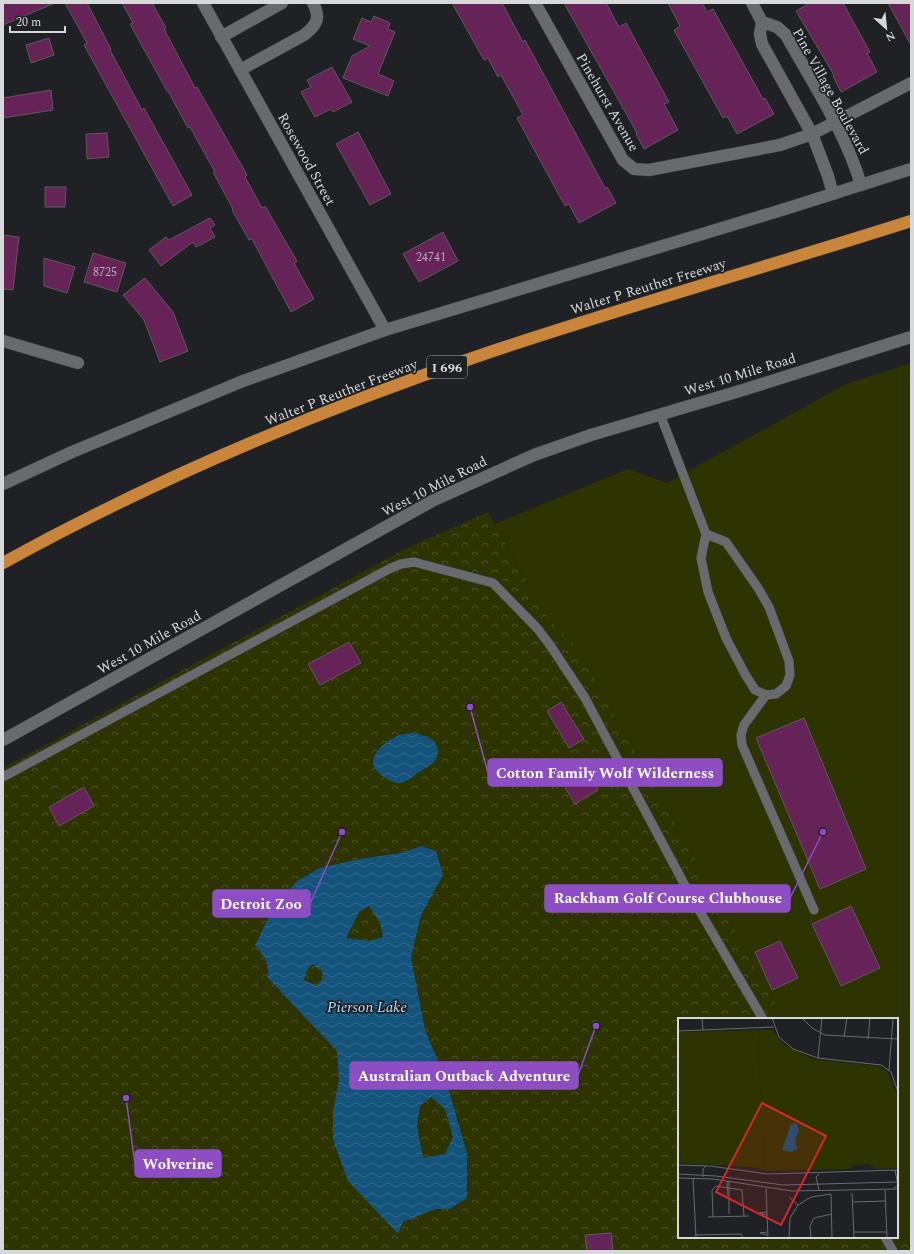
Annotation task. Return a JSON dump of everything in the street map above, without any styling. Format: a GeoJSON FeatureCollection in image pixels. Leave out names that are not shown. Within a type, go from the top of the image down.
{"type":"FeatureCollection","features":[{"type":"Feature","properties":{"kind":"highway","name":"Walter P Reuther Freeway"},"geometry":{"type":"LineString","coordinates":[[3,563],[79,523],[207,463],[282,431],[420,377],[561,329],[911,221]]}},
{"type":"Feature","properties":{"kind":"main road","name":"Rosewood Street"},"geometry":{"type":"LineString","coordinates":[[203,3],[385,330]]}},
{"type":"Feature","properties":{"kind":"main road"},"geometry":{"type":"LineString","coordinates":[[222,37],[282,3]]}},
{"type":"Feature","properties":{"kind":"main road"},"geometry":{"type":"LineString","coordinates":[[240,70],[311,30],[316,24],[318,13],[312,3]]}},
{"type":"Feature","properties":{"kind":"main road","name":"Pinehurst Avenue"},"geometry":{"type":"LineString","coordinates":[[535,3],[623,160],[634,169],[649,170],[780,145],[812,134],[911,83]]}},
{"type":"Feature","properties":{"kind":"main road"},"geometry":{"type":"LineString","coordinates":[[752,3],[762,22],[760,34],[762,44],[812,134],[828,176],[833,194]]}},
{"type":"Feature","properties":{"kind":"main road","name":"Pine Village Boulevard"},"geometry":{"type":"LineString","coordinates":[[762,22],[777,27],[786,35],[834,123],[856,167],[861,185]]}},
{"type":"Feature","properties":{"kind":"main road"},"geometry":{"type":"LineString","coordinates":[[3,484],[72,452],[243,381],[385,330],[911,169]]}},
{"type":"Feature","properties":{"kind":"main road","name":"West 10 Mile Road"},"geometry":{"type":"LineString","coordinates":[[3,740],[434,500],[534,455],[591,435],[743,390],[911,337]]}},
{"type":"Feature","properties":{"kind":"main road"},"geometry":{"type":"LineString","coordinates":[[3,341],[78,363]]}},
{"type":"Feature","properties":{"kind":"lane"},"geometry":{"type":"LineString","coordinates":[[660,414],[706,534],[701,558],[708,592],[726,638],[755,690],[766,695],[776,694],[786,686],[790,675],[789,660],[769,607],[758,588],[726,542],[706,534]]}},
{"type":"Feature","properties":{"kind":"lane"},"geometry":{"type":"LineString","coordinates":[[3,777],[389,569],[401,564],[414,562],[493,583],[537,628],[585,698],[689,893],[762,1018]]}},
{"type":"Feature","properties":{"kind":"lane"},"geometry":{"type":"LineString","coordinates":[[766,695],[744,725],[741,734],[742,745],[814,910]]}},
{"type":"Feature","properties":{"kind":"lane"},"geometry":{"type":"LineString","coordinates":[[886,1238],[893,1251]]}},
{"type":"Feature","properties":{"kind":"green space"},"geometry":{"type":"Polygon","coordinates":[[[911,363],[911,1245],[898,1222],[898,1018],[783,1018],[576,645],[552,622],[543,611],[495,524],[628,469],[667,483],[846,384],[911,363]]]}},
{"type":"Feature","properties":{"kind":"green space"},"geometry":{"type":"Polygon","coordinates":[[[488,512],[543,611],[552,622],[576,645],[783,1018],[678,1018],[678,1238],[898,1238],[898,1222],[911,1245],[911,1251],[3,1251],[3,768],[405,549],[488,512]]]}},
{"type":"Feature","properties":{"kind":"water"},"geometry":{"type":"Polygon","coordinates":[[[412,733],[427,737],[434,742],[438,750],[436,759],[430,766],[406,781],[399,783],[387,779],[375,769],[373,764],[376,753],[380,748],[395,737],[412,733]]]}},
{"type":"Feature","properties":{"kind":"water","name":"Pierson Lake"},"geometry":{"type":"Polygon","coordinates":[[[421,846],[436,851],[443,875],[421,915],[411,957],[425,1030],[446,1080],[467,1154],[467,1198],[450,1209],[436,1209],[403,1222],[398,1234],[348,1181],[333,1140],[333,1112],[339,1080],[337,1051],[268,978],[266,960],[255,945],[273,909],[297,881],[320,868],[360,859],[402,853],[421,846]],[[369,906],[359,912],[346,938],[369,941],[383,937],[380,923],[369,906]],[[312,964],[306,972],[304,980],[316,986],[323,978],[322,971],[312,964]],[[431,1097],[420,1106],[417,1127],[423,1158],[445,1154],[453,1137],[445,1109],[431,1097]]]}},
{"type":"Feature","properties":{"kind":"building"},"geometry":{"type":"Polygon","coordinates":[[[3,3],[55,3],[3,25],[3,3]]]}},
{"type":"Feature","properties":{"kind":"building"},"geometry":{"type":"Polygon","coordinates":[[[65,3],[87,3],[142,110],[144,108],[192,195],[173,206],[84,45],[87,43],[65,3]]]}},
{"type":"Feature","properties":{"kind":"building"},"geometry":{"type":"Polygon","coordinates":[[[122,3],[152,3],[166,28],[164,29],[195,88],[197,87],[247,175],[245,177],[262,208],[265,206],[297,261],[294,263],[314,299],[291,312],[252,239],[249,240],[232,210],[233,209],[213,172],[215,172],[190,127],[188,128],[130,24],[133,23],[122,3]]]}},
{"type":"Feature","properties":{"kind":"building"},"geometry":{"type":"Polygon","coordinates":[[[452,3],[502,3],[523,42],[525,40],[605,188],[607,187],[616,203],[579,223],[569,204],[565,206],[517,118],[523,115],[501,75],[498,77],[488,58],[484,60],[452,3]]]}},
{"type":"Feature","properties":{"kind":"building"},"geometry":{"type":"Polygon","coordinates":[[[564,3],[606,3],[619,27],[626,23],[669,102],[664,104],[678,130],[644,149],[636,134],[637,133],[564,3]]]}},
{"type":"Feature","properties":{"kind":"building"},"geometry":{"type":"Polygon","coordinates":[[[668,3],[702,3],[707,12],[713,9],[763,99],[765,98],[774,114],[737,134],[727,116],[723,118],[674,30],[680,26],[668,3]]]}},
{"type":"Feature","properties":{"kind":"building"},"geometry":{"type":"Polygon","coordinates":[[[810,3],[843,3],[870,52],[867,53],[877,72],[841,92],[833,76],[834,75],[796,11],[810,3]]]}},
{"type":"Feature","properties":{"kind":"building"},"geometry":{"type":"Polygon","coordinates":[[[888,3],[911,3],[911,45],[888,3]]]}},
{"type":"Feature","properties":{"kind":"building"},"geometry":{"type":"Polygon","coordinates":[[[374,16],[390,23],[388,29],[395,32],[378,74],[394,81],[388,96],[343,78],[352,56],[370,46],[353,39],[362,18],[371,22],[374,16]]]}},
{"type":"Feature","properties":{"kind":"building"},"geometry":{"type":"Polygon","coordinates":[[[49,38],[54,55],[31,63],[26,45],[49,38]]]}},
{"type":"Feature","properties":{"kind":"building"},"geometry":{"type":"Polygon","coordinates":[[[332,67],[352,102],[333,112],[331,109],[315,117],[301,92],[311,87],[307,80],[332,67]]]}},
{"type":"Feature","properties":{"kind":"building"},"geometry":{"type":"Polygon","coordinates":[[[51,90],[53,110],[3,118],[3,98],[51,90]]]}},
{"type":"Feature","properties":{"kind":"building"},"geometry":{"type":"Polygon","coordinates":[[[358,132],[391,194],[370,205],[336,144],[358,132]]]}},
{"type":"Feature","properties":{"kind":"building"},"geometry":{"type":"Polygon","coordinates":[[[107,133],[109,157],[87,159],[86,134],[107,133]]]}},
{"type":"Feature","properties":{"kind":"building"},"geometry":{"type":"Polygon","coordinates":[[[45,187],[66,187],[65,207],[45,207],[45,187]]]}},
{"type":"Feature","properties":{"kind":"building"},"geometry":{"type":"Polygon","coordinates":[[[210,218],[215,225],[210,228],[215,237],[196,247],[193,242],[161,266],[149,250],[166,237],[169,240],[210,218]]]}},
{"type":"Feature","properties":{"kind":"building"},"geometry":{"type":"Polygon","coordinates":[[[443,232],[458,261],[419,282],[403,254],[443,232]]]}},
{"type":"Feature","properties":{"kind":"building"},"geometry":{"type":"Polygon","coordinates":[[[3,235],[19,237],[13,290],[3,289],[3,235]]]}},
{"type":"Feature","properties":{"kind":"building"},"geometry":{"type":"Polygon","coordinates":[[[93,253],[126,263],[117,292],[84,282],[93,253]]]}},
{"type":"Feature","properties":{"kind":"building"},"geometry":{"type":"Polygon","coordinates":[[[44,258],[75,267],[67,293],[44,286],[44,258]]]}},
{"type":"Feature","properties":{"kind":"building"},"geometry":{"type":"Polygon","coordinates":[[[145,278],[173,312],[188,351],[160,362],[144,320],[123,295],[145,278]]]}},
{"type":"Feature","properties":{"kind":"building"},"geometry":{"type":"Polygon","coordinates":[[[349,642],[361,663],[320,685],[308,664],[349,642]]]}},
{"type":"Feature","properties":{"kind":"building"},"geometry":{"type":"Polygon","coordinates":[[[561,702],[584,739],[569,748],[547,711],[561,702]]]}},
{"type":"Feature","properties":{"kind":"building"},"geometry":{"type":"Polygon","coordinates":[[[804,718],[866,869],[820,889],[756,738],[804,718]]]}},
{"type":"Feature","properties":{"kind":"building"},"geometry":{"type":"Polygon","coordinates":[[[580,759],[598,790],[575,804],[556,773],[580,759]]]}},
{"type":"Feature","properties":{"kind":"building"},"geometry":{"type":"Polygon","coordinates":[[[84,787],[94,806],[59,826],[49,807],[84,787]]]}},
{"type":"Feature","properties":{"kind":"building"},"geometry":{"type":"Polygon","coordinates":[[[851,906],[880,968],[841,986],[812,924],[851,906]]]}},
{"type":"Feature","properties":{"kind":"building"},"geometry":{"type":"Polygon","coordinates":[[[780,941],[798,978],[772,990],[755,952],[780,941]]]}},
{"type":"Feature","properties":{"kind":"building"},"geometry":{"type":"Polygon","coordinates":[[[611,1233],[613,1251],[587,1251],[585,1235],[611,1233]]]}},
{"type":"Feature","properties":{"kind":"place","name":"Cotton Family Wolf Wilderness"},"geometry":{"type":"Point","coordinates":[470,707]}},
{"type":"Feature","properties":{"kind":"place","name":"Detroit Zoo"},"geometry":{"type":"Point","coordinates":[342,832]}},
{"type":"Feature","properties":{"kind":"place","name":"Rackham Golf Course Clubhouse"},"geometry":{"type":"Point","coordinates":[823,832]}},
{"type":"Feature","properties":{"kind":"place","name":"Australian Outback Adventure"},"geometry":{"type":"Point","coordinates":[596,1026]}},
{"type":"Feature","properties":{"kind":"place","name":"Wolverine"},"geometry":{"type":"Point","coordinates":[126,1098]}}]}
